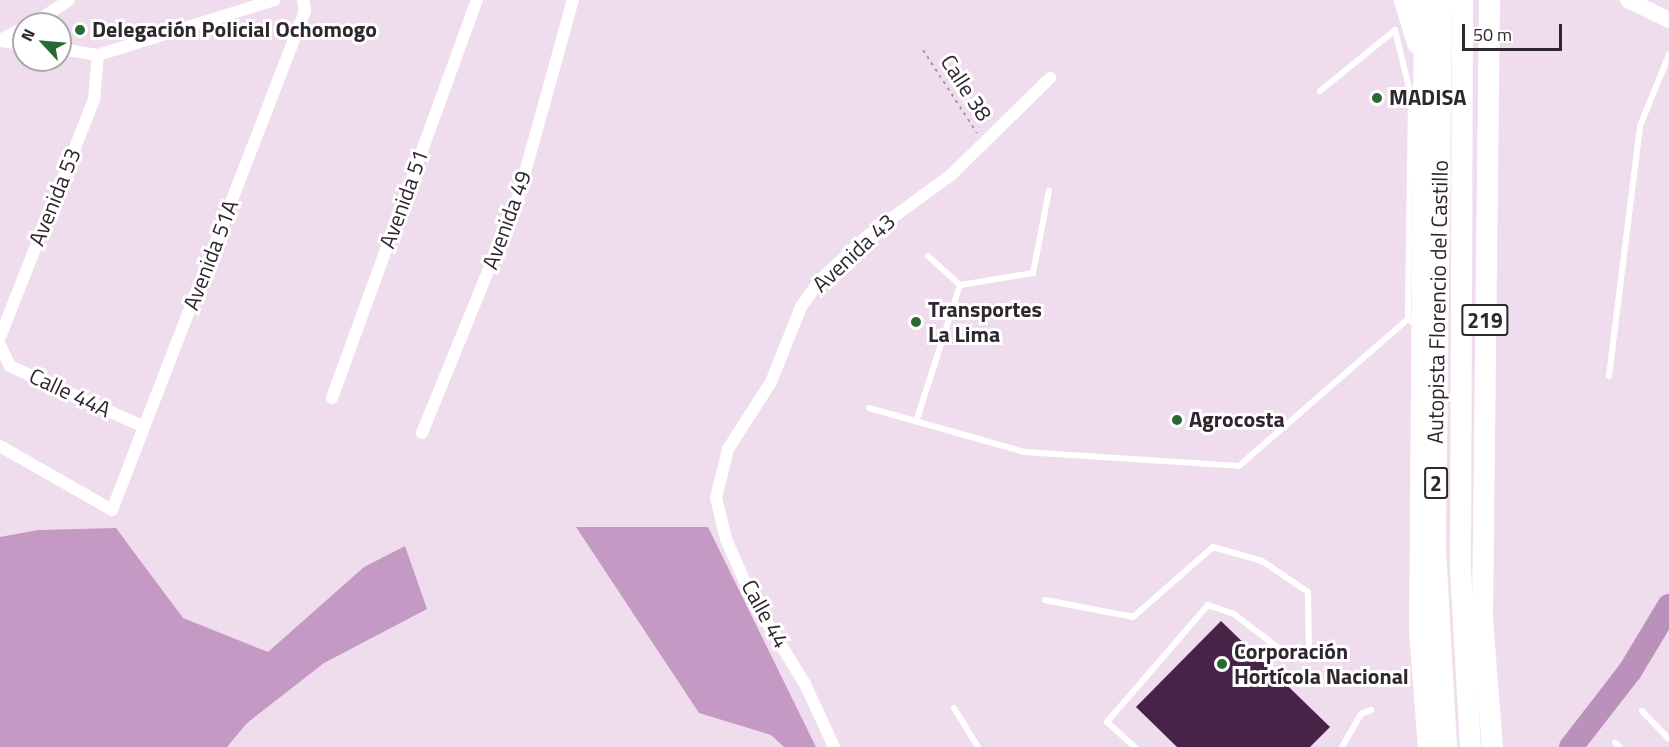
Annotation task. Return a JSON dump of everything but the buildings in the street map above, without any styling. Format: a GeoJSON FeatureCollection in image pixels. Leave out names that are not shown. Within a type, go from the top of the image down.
{"type":"FeatureCollection","features":[{"type":"Feature","properties":{"kind":"highway"},"geometry":{"type":"LineString","coordinates":[[1404,0],[1417,45],[1422,113]]}},
{"type":"Feature","properties":{"kind":"highway"},"geometry":{"type":"LineString","coordinates":[[1424,0],[1414,323],[1413,633],[1428,747]]}},
{"type":"Feature","properties":{"kind":"highway","name":"Autopista Florencio del Castillo"},"geometry":{"type":"LineString","coordinates":[[1441,0],[1435,549],[1446,747]]}},
{"type":"Feature","properties":{"kind":"highway","name":"Autopista Florencio del Castillo"},"geometry":{"type":"LineString","coordinates":[[1462,0],[1464,221],[1460,569],[1470,747]]}},
{"type":"Feature","properties":{"kind":"highway"},"geometry":{"type":"LineString","coordinates":[[1488,23],[1489,0]]}},
{"type":"Feature","properties":{"kind":"highway","name":"219"},"geometry":{"type":"LineString","coordinates":[[1488,23],[1482,618],[1492,747]]}},
{"type":"Feature","properties":{"kind":"main road"},"geometry":{"type":"LineString","coordinates":[[1488,23],[1494,0]]}},
{"type":"Feature","properties":{"kind":"main road"},"geometry":{"type":"LineString","coordinates":[[1628,0],[1669,20]]}},
{"type":"Feature","properties":{"kind":"street"},"geometry":{"type":"LineString","coordinates":[[60,11],[69,0]]}},
{"type":"Feature","properties":{"kind":"street"},"geometry":{"type":"LineString","coordinates":[[72,52],[98,55],[275,0]]}},
{"type":"Feature","properties":{"kind":"street","name":"Avenida 51A"},"geometry":{"type":"LineString","coordinates":[[0,446],[112,510],[305,11],[303,0]]}},
{"type":"Feature","properties":{"kind":"street","name":"Avenida 51"},"geometry":{"type":"LineString","coordinates":[[332,398],[477,0]]}},
{"type":"Feature","properties":{"kind":"street","name":"Avenida 49"},"geometry":{"type":"LineString","coordinates":[[422,433],[518,198],[573,0]]}},
{"type":"Feature","properties":{"kind":"street","name":"Avenida 53"},"geometry":{"type":"LineString","coordinates":[[0,337],[94,99],[98,55]]}},
{"type":"Feature","properties":{"kind":"street","name":"Avenida 43"},"geometry":{"type":"LineString","coordinates":[[720,475],[747,413],[771,382],[801,306],[820,280],[983,143],[1050,78]]}},
{"type":"Feature","properties":{"kind":"street"},"geometry":{"type":"LineString","coordinates":[[0,345],[1,354]]}},
{"type":"Feature","properties":{"kind":"street","name":"Calle 44A"},"geometry":{"type":"LineString","coordinates":[[1,354],[10,366],[144,427]]}},
{"type":"Feature","properties":{"kind":"street","name":"Calle 44"},"geometry":{"type":"LineString","coordinates":[[720,475],[716,510],[726,539],[752,598],[805,684],[834,747]]}},
{"type":"Feature","properties":{"kind":"lane"},"geometry":{"type":"LineString","coordinates":[[52,0],[60,11]]}},
{"type":"Feature","properties":{"kind":"lane"},"geometry":{"type":"LineString","coordinates":[[869,408],[1024,452],[1239,466],[1414,323],[1411,96],[1395,30],[1320,91]]}},
{"type":"Feature","properties":{"kind":"lane"},"geometry":{"type":"LineString","coordinates":[[1610,376],[1640,126],[1669,55]]}},
{"type":"Feature","properties":{"kind":"lane"},"geometry":{"type":"LineString","coordinates":[[960,285],[1033,273],[1049,191]]}},
{"type":"Feature","properties":{"kind":"lane"},"geometry":{"type":"LineString","coordinates":[[928,256],[960,285]]}},
{"type":"Feature","properties":{"kind":"lane"},"geometry":{"type":"LineString","coordinates":[[916,422],[960,285]]}},
{"type":"Feature","properties":{"kind":"lane"},"geometry":{"type":"LineString","coordinates":[[1045,600],[1107,615],[1133,617],[1213,547],[1262,561],[1308,592],[1309,655],[1281,650],[1234,614],[1208,605],[1107,722],[1135,747]]}},
{"type":"Feature","properties":{"kind":"lane"},"geometry":{"type":"LineString","coordinates":[[954,708],[978,747]]}},
{"type":"Feature","properties":{"kind":"lane"},"geometry":{"type":"LineString","coordinates":[[1342,747],[1361,714],[1371,710]]}},
{"type":"Feature","properties":{"kind":"lane"},"geometry":{"type":"LineString","coordinates":[[1642,711],[1669,740]]}},
{"type":"Feature","properties":{"kind":"path","name":"Calle 38"},"geometry":{"type":"LineString","coordinates":[[923,50],[983,143]]}},
{"type":"Feature","properties":{"kind":"shaded area"},"geometry":{"type":"Polygon","coordinates":[[[576,527],[708,527],[816,747],[784,747],[771,735],[699,713],[576,527]]]}},
{"type":"Feature","properties":{"kind":"shaded area"},"geometry":{"type":"Polygon","coordinates":[[[116,528],[183,618],[268,652],[364,567],[405,546],[427,609],[324,663],[247,723],[227,747],[0,747],[0,537],[38,530],[116,528]]]}},
{"type":"Feature","properties":{"kind":"waterway"},"geometry":{"type":"LineString","coordinates":[[1571,747],[1630,671],[1669,606]]}},
{"type":"Feature","properties":{"kind":"place","name":"Delegación Policial Ochomogo"},"geometry":{"type":"Point","coordinates":[80,30]}},
{"type":"Feature","properties":{"kind":"place","name":"MADISA"},"geometry":{"type":"Point","coordinates":[1377,98]}},
{"type":"Feature","properties":{"kind":"place","name":"Transportes La Lima"},"geometry":{"type":"Point","coordinates":[916,322]}},
{"type":"Feature","properties":{"kind":"place","name":"Agrocosta"},"geometry":{"type":"Point","coordinates":[1177,420]}},
{"type":"Feature","properties":{"kind":"place","name":"Corporación Hortícola Nacional"},"geometry":{"type":"Point","coordinates":[1222,664]}}]}
